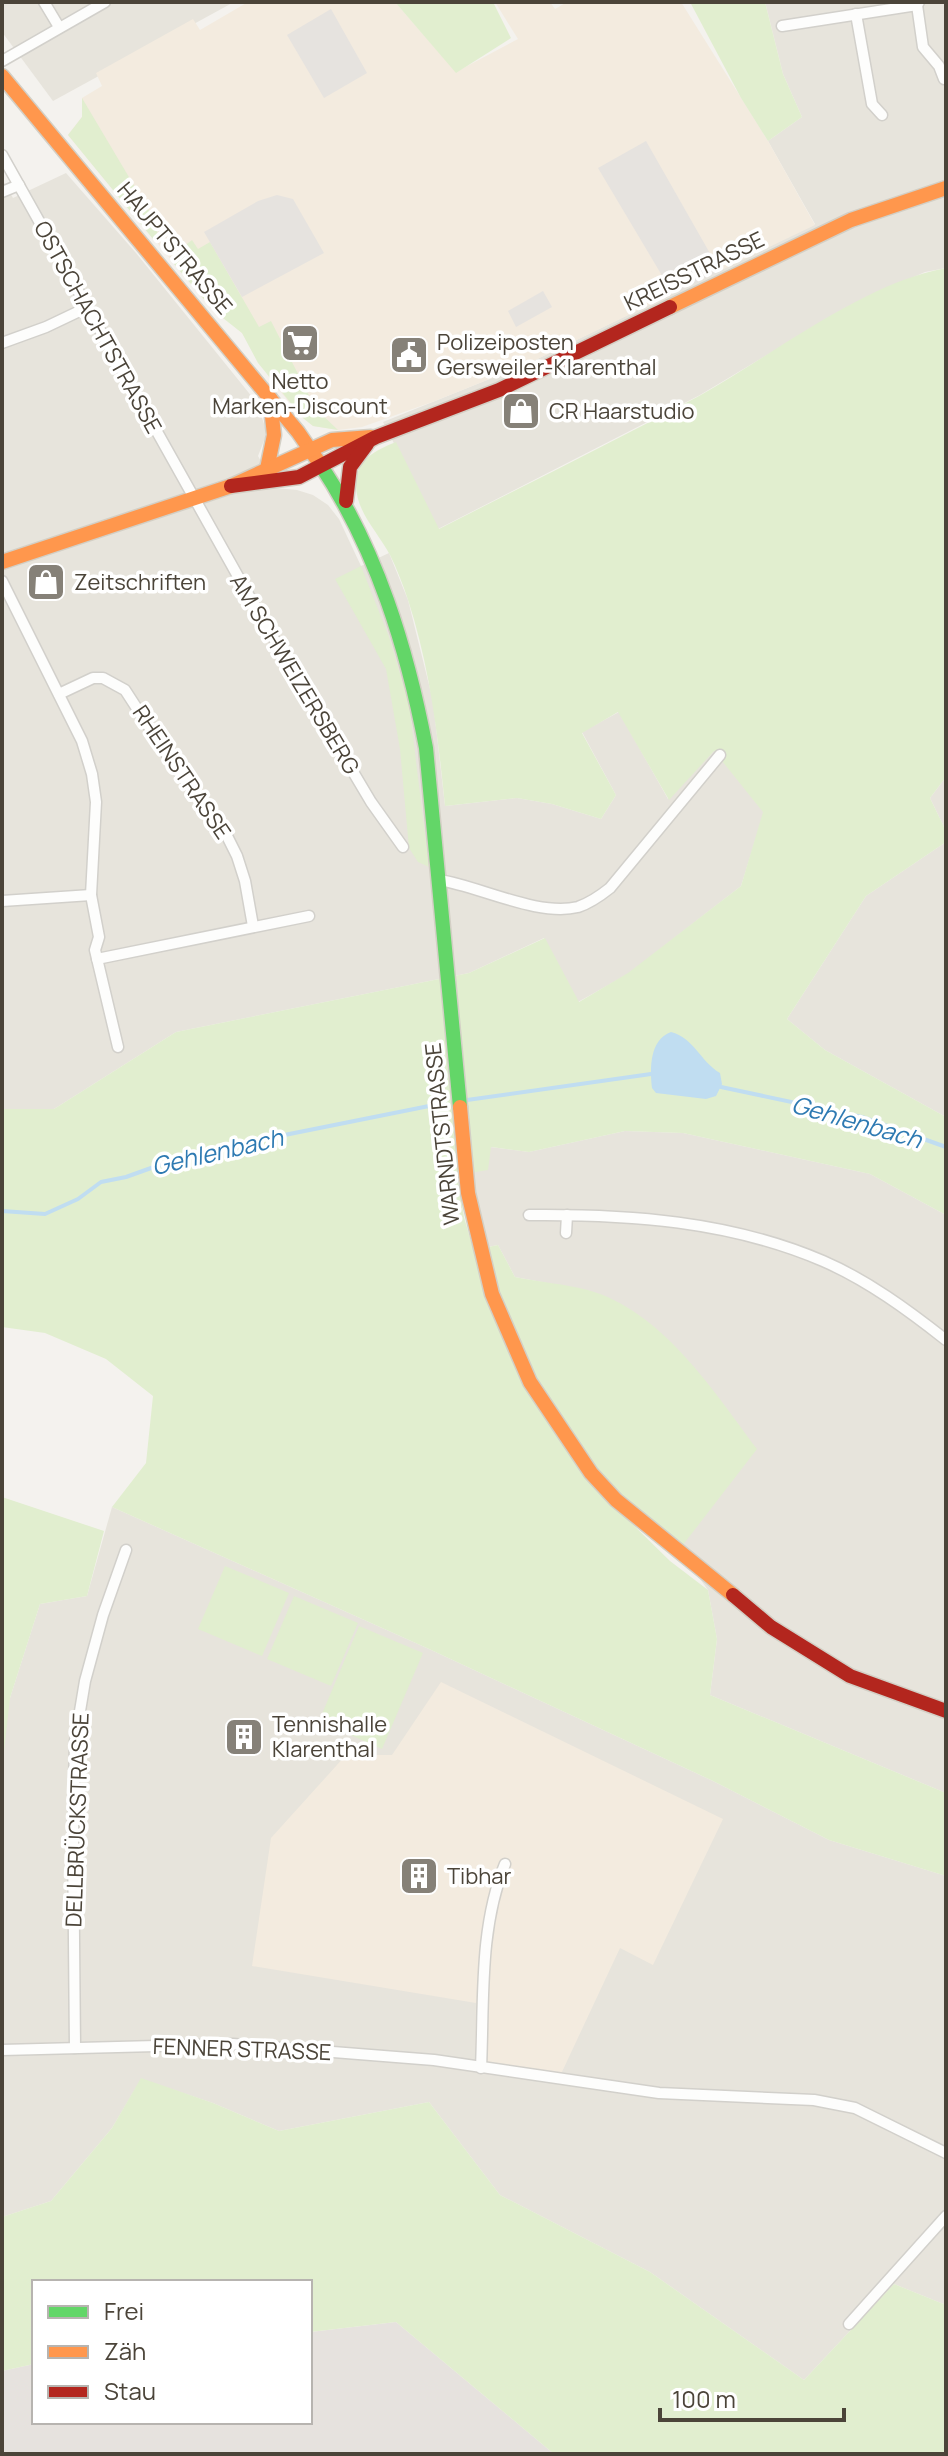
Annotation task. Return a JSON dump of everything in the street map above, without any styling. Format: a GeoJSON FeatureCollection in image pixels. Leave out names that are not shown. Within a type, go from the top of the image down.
{"type":"FeatureCollection","features":[{"type":"Feature","properties":{"kind":"main road","name":"HAUPTSTRASSE"},"geometry":{"type":"LineString","coordinates":[[2,76],[312,450]]}},
{"type":"Feature","properties":{"kind":"main road","name":"KREISSTRASSE"},"geometry":{"type":"LineString","coordinates":[[231,486],[299,477],[373,438],[499,390],[851,220],[946,188]]}},
{"type":"Feature","properties":{"kind":"main road"},"geometry":{"type":"LineString","coordinates":[[267,469],[274,435],[270,397]]}},
{"type":"Feature","properties":{"kind":"main road"},"geometry":{"type":"LineString","coordinates":[[346,505],[345,489],[350,467],[373,438]]}},
{"type":"Feature","properties":{"kind":"main road","name":"KREISSTRASSE"},"geometry":{"type":"LineString","coordinates":[[2,562],[231,486],[332,440],[373,438]]}},
{"type":"Feature","properties":{"kind":"main road","name":"WARNDTSTRASSE"},"geometry":{"type":"LineString","coordinates":[[312,450],[346,505],[378,574],[419,703],[439,880],[458,1105],[473,1224],[492,1294],[530,1382],[583,1461],[616,1500],[681,1550],[771,1627],[850,1676],[946,1711]]}},
{"type":"Feature","properties":{"kind":"street"},"geometry":{"type":"LineString","coordinates":[[44,2],[59,27]]}},
{"type":"Feature","properties":{"kind":"street"},"geometry":{"type":"LineString","coordinates":[[2,61],[105,2]]}},
{"type":"Feature","properties":{"kind":"street"},"geometry":{"type":"LineString","coordinates":[[782,26],[918,3],[923,47],[939,66],[944,79]]}},
{"type":"Feature","properties":{"kind":"street"},"geometry":{"type":"LineString","coordinates":[[856,14],[872,104],[882,115]]}},
{"type":"Feature","properties":{"kind":"street","name":"OSTSCHACHTSTRASSE"},"geometry":{"type":"LineString","coordinates":[[2,155],[193,499]]}},
{"type":"Feature","properties":{"kind":"street"},"geometry":{"type":"LineString","coordinates":[[2,192],[19,185]]}},
{"type":"Feature","properties":{"kind":"street"},"geometry":{"type":"LineString","coordinates":[[2,343],[88,307]]}},
{"type":"Feature","properties":{"kind":"street","name":"AM SCHWEIZERSBERG"},"geometry":{"type":"LineString","coordinates":[[193,499],[371,802],[403,847]]}},
{"type":"Feature","properties":{"kind":"street"},"geometry":{"type":"LineString","coordinates":[[2,581],[82,741],[92,774],[96,802],[91,895],[99,937],[95,950],[118,1047]]}},
{"type":"Feature","properties":{"kind":"street","name":"RHEINSTRASSE"},"geometry":{"type":"LineString","coordinates":[[59,694],[93,678],[103,678],[125,690],[175,767],[225,832],[245,881],[253,926]]}},
{"type":"Feature","properties":{"kind":"street"},"geometry":{"type":"LineString","coordinates":[[439,880],[460,883],[540,907],[576,907],[595,899],[610,888],[720,755]]}},
{"type":"Feature","properties":{"kind":"street"},"geometry":{"type":"LineString","coordinates":[[2,901],[91,895]]}},
{"type":"Feature","properties":{"kind":"street"},"geometry":{"type":"LineString","coordinates":[[97,959],[309,916]]}},
{"type":"Feature","properties":{"kind":"street"},"geometry":{"type":"LineString","coordinates":[[529,1215],[663,1219],[778,1244],[825,1262],[866,1285],[911,1312],[946,1340]]}},
{"type":"Feature","properties":{"kind":"street"},"geometry":{"type":"LineString","coordinates":[[566,1233],[567,1215]]}},
{"type":"Feature","properties":{"kind":"street","name":"DELLBRÜCKSTRASSE"},"geometry":{"type":"LineString","coordinates":[[75,2048],[75,1741],[85,1681],[103,1615],[126,1550]]}},
{"type":"Feature","properties":{"kind":"street"},"geometry":{"type":"LineString","coordinates":[[481,2068],[488,1930],[491,1906],[505,1864]]}},
{"type":"Feature","properties":{"kind":"street","name":"FENNER STRASSE"},"geometry":{"type":"LineString","coordinates":[[2,2050],[233,2044],[434,2060],[659,2093],[827,2103],[855,2108],[946,2153]]}},
{"type":"Feature","properties":{"kind":"street"},"geometry":{"type":"LineString","coordinates":[[849,2324],[946,2216]]}},
{"type":"Feature","properties":{"kind":"shaded area"},"geometry":{"type":"Polygon","coordinates":[[[2,2],[234,2],[53,101],[2,32],[2,2]]]}},
{"type":"Feature","properties":{"kind":"shaded area"},"geometry":{"type":"Polygon","coordinates":[[[248,2],[395,2],[456,72],[518,39],[495,2],[550,2],[555,9],[567,2],[681,2],[768,141],[815,225],[527,364],[435,401],[362,427],[338,430],[313,426],[272,382],[242,333],[206,302],[68,135],[82,117],[82,98],[102,86],[96,73],[193,19],[200,30],[248,2]]]}},
{"type":"Feature","properties":{"kind":"shaded area"},"geometry":{"type":"Polygon","coordinates":[[[765,2],[946,2],[946,268],[925,272],[849,306],[700,395],[438,529],[383,422],[527,364],[815,224],[768,141],[802,117],[783,74],[765,2]]]}},
{"type":"Feature","properties":{"kind":"shaded area"},"geometry":{"type":"Polygon","coordinates":[[[331,9],[367,73],[324,98],[287,35],[331,9]]]}},
{"type":"Feature","properties":{"kind":"shaded area"},"geometry":{"type":"Polygon","coordinates":[[[646,141],[720,271],[673,294],[598,168],[646,141]]]}},
{"type":"Feature","properties":{"kind":"shaded area"},"geometry":{"type":"Polygon","coordinates":[[[66,173],[136,253],[257,403],[265,427],[265,438],[258,456],[276,488],[313,495],[328,505],[339,519],[361,566],[389,553],[408,600],[433,701],[445,806],[517,798],[552,804],[601,819],[616,795],[582,732],[619,712],[668,799],[714,750],[764,812],[741,886],[628,974],[578,1002],[544,938],[469,973],[176,1032],[54,1109],[2,1109],[2,179],[13,198],[66,173]]]}},
{"type":"Feature","properties":{"kind":"shaded area"},"geometry":{"type":"Polygon","coordinates":[[[277,195],[293,199],[324,253],[242,297],[204,232],[258,201],[277,195]]]}},
{"type":"Feature","properties":{"kind":"shaded area"},"geometry":{"type":"Polygon","coordinates":[[[543,291],[552,307],[516,327],[508,311],[543,291]]]}},
{"type":"Feature","properties":{"kind":"shaded area"},"geometry":{"type":"Polygon","coordinates":[[[946,777],[946,831],[930,798],[946,777]]]}},
{"type":"Feature","properties":{"kind":"shaded area"},"geometry":{"type":"Polygon","coordinates":[[[946,842],[946,1117],[825,1050],[787,1019],[866,896],[946,842]]]}},
{"type":"Feature","properties":{"kind":"shaded area"},"geometry":{"type":"Polygon","coordinates":[[[625,1131],[683,1133],[870,1174],[946,1215],[946,1793],[710,1695],[717,1639],[708,1590],[679,1550],[590,1291],[515,1277],[498,1245],[483,1248],[469,1173],[490,1147],[529,1152],[625,1131]]]}},
{"type":"Feature","properties":{"kind":"shaded area"},"geometry":{"type":"Polygon","coordinates":[[[112,1507],[429,1649],[713,1781],[829,1840],[946,1876],[946,2305],[894,2284],[804,2380],[650,2272],[500,2195],[429,2102],[279,2131],[213,2103],[141,2079],[112,2128],[51,2201],[2,2217],[2,1697],[10,1698],[40,1604],[87,1596],[112,1507]]]}},
{"type":"Feature","properties":{"kind":"shaded area"},"geometry":{"type":"Polygon","coordinates":[[[441,1682],[723,1819],[653,1965],[620,1948],[561,2074],[475,2061],[476,2003],[252,1966],[271,1838],[346,1755],[392,1755],[441,1682]]]}},
{"type":"Feature","properties":{"kind":"shaded area"},"geometry":{"type":"Polygon","coordinates":[[[396,2322],[554,2454],[2,2454],[2,2371],[32,2364],[32,2424],[312,2424],[312,2332],[396,2322]]]}},
{"type":"Feature","properties":{"kind":"green space"},"geometry":{"type":"Polygon","coordinates":[[[395,2],[493,2],[511,38],[456,73],[395,2]]]}},
{"type":"Feature","properties":{"kind":"green space"},"geometry":{"type":"Polygon","coordinates":[[[690,2],[765,2],[783,74],[802,117],[768,141],[741,98],[690,2]]]}},
{"type":"Feature","properties":{"kind":"green space"},"geometry":{"type":"Polygon","coordinates":[[[82,98],[158,226],[153,239],[68,135],[82,117],[82,98]]]}},
{"type":"Feature","properties":{"kind":"green space"},"geometry":{"type":"Polygon","coordinates":[[[192,240],[198,249],[210,242],[259,327],[271,321],[316,409],[338,430],[313,426],[303,418],[258,363],[242,333],[214,311],[174,264],[179,250],[192,240]]]}},
{"type":"Feature","properties":{"kind":"green space"},"geometry":{"type":"Polygon","coordinates":[[[946,268],[946,777],[930,798],[946,831],[946,842],[866,896],[787,1019],[825,1050],[946,1117],[946,1215],[870,1174],[683,1133],[625,1131],[529,1152],[491,1147],[488,1170],[457,1175],[464,1217],[487,1296],[526,1385],[613,1505],[670,1561],[708,1590],[717,1639],[710,1695],[946,1793],[946,1876],[829,1840],[713,1781],[429,1649],[112,1507],[146,1463],[153,1396],[106,1359],[45,1333],[2,1327],[2,1109],[54,1109],[176,1032],[469,973],[545,938],[579,1002],[628,973],[741,886],[763,812],[714,751],[669,800],[618,712],[582,733],[616,795],[601,819],[552,804],[517,798],[445,806],[432,702],[416,625],[393,560],[359,503],[357,475],[369,456],[396,442],[439,529],[699,396],[851,304],[915,276],[946,268]]]}},
{"type":"Feature","properties":{"kind":"green space"},"geometry":{"type":"Polygon","coordinates":[[[361,566],[389,637],[409,704],[429,867],[418,862],[409,848],[400,749],[386,669],[335,579],[361,566]]]}},
{"type":"Feature","properties":{"kind":"green space"},"geometry":{"type":"Polygon","coordinates":[[[498,1245],[515,1277],[588,1290],[615,1300],[639,1315],[684,1355],[757,1449],[679,1550],[619,1497],[595,1471],[534,1380],[510,1329],[483,1248],[498,1245]]]}},
{"type":"Feature","properties":{"kind":"green space"},"geometry":{"type":"Polygon","coordinates":[[[2,1497],[104,1531],[87,1596],[40,1604],[10,1698],[2,1769],[2,1497]]]}},
{"type":"Feature","properties":{"kind":"green space"},"geometry":{"type":"Polygon","coordinates":[[[225,1566],[289,1593],[262,1656],[198,1629],[225,1566]]]}},
{"type":"Feature","properties":{"kind":"green space"},"geometry":{"type":"Polygon","coordinates":[[[294,1596],[358,1623],[331,1686],[267,1659],[294,1596]]]}},
{"type":"Feature","properties":{"kind":"green space"},"geometry":{"type":"Polygon","coordinates":[[[359,1626],[423,1653],[382,1749],[319,1721],[359,1626]]]}},
{"type":"Feature","properties":{"kind":"green space"},"geometry":{"type":"Polygon","coordinates":[[[141,2078],[213,2103],[279,2131],[429,2102],[500,2195],[650,2272],[804,2380],[894,2284],[946,2305],[946,2454],[554,2454],[396,2322],[312,2332],[312,2280],[32,2280],[32,2364],[2,2371],[2,2217],[51,2201],[112,2128],[141,2078]]]}},
{"type":"Feature","properties":{"kind":"water"},"geometry":{"type":"Polygon","coordinates":[[[671,1032],[686,1039],[720,1073],[722,1084],[716,1096],[706,1099],[656,1093],[652,1088],[652,1056],[658,1041],[671,1032]]]}},
{"type":"Feature","properties":{"kind":"waterway","name":"Gehlenbach"},"geometry":{"type":"LineString","coordinates":[[467,1100],[651,1074]]}},
{"type":"Feature","properties":{"kind":"waterway","name":"Gehlenbach"},"geometry":{"type":"LineString","coordinates":[[721,1087],[862,1117],[946,1147]]}},
{"type":"Feature","properties":{"kind":"waterway","name":"Gehlenbach"},"geometry":{"type":"LineString","coordinates":[[2,1211],[45,1214],[78,1199],[101,1182],[126,1177],[190,1154],[439,1104]]}},
{"type":"Feature","properties":{"kind":"traffic: fast"},"geometry":{"type":"LineString","coordinates":[[320,464],[374,565],[399,637],[418,711],[426,748],[460,1107]]}},
{"type":"Feature","properties":{"kind":"traffic: slow"},"geometry":{"type":"LineString","coordinates":[[2,76],[298,432],[320,464]]}},
{"type":"Feature","properties":{"kind":"traffic: slow"},"geometry":{"type":"LineString","coordinates":[[670,307],[851,220],[946,188]]}},
{"type":"Feature","properties":{"kind":"traffic: slow"},"geometry":{"type":"LineString","coordinates":[[267,469],[274,435],[270,398]]}},
{"type":"Feature","properties":{"kind":"traffic: slow"},"geometry":{"type":"LineString","coordinates":[[2,562],[231,486],[332,440],[371,437]]}},
{"type":"Feature","properties":{"kind":"traffic: slow"},"geometry":{"type":"LineString","coordinates":[[460,1107],[468,1193],[492,1294],[530,1382],[591,1473],[616,1500],[733,1595]]}},
{"type":"Feature","properties":{"kind":"traffic: jam"},"geometry":{"type":"LineString","coordinates":[[231,486],[299,477],[376,437],[499,390],[670,307]]}},
{"type":"Feature","properties":{"kind":"traffic: jam"},"geometry":{"type":"LineString","coordinates":[[346,501],[350,467],[367,444]]}},
{"type":"Feature","properties":{"kind":"traffic: jam"},"geometry":{"type":"LineString","coordinates":[[733,1595],[771,1627],[850,1676],[946,1711]]}},
{"type":"Feature","properties":{"kind":"place","name":"Netto Marken-Discount"},"geometry":{"type":"Point","coordinates":[300,343]}},
{"type":"Feature","properties":{"kind":"place","name":"Polizeiposten Gersweiler-Klarenthal"},"geometry":{"type":"Point","coordinates":[409,355]}},
{"type":"Feature","properties":{"kind":"place","name":"CR Haarstudio"},"geometry":{"type":"Point","coordinates":[521,411]}},
{"type":"Feature","properties":{"kind":"place","name":"Zeitschriften"},"geometry":{"type":"Point","coordinates":[46,582]}},
{"type":"Feature","properties":{"kind":"place","name":"Tennishalle Klarenthal"},"geometry":{"type":"Point","coordinates":[244,1737]}},
{"type":"Feature","properties":{"kind":"place","name":"Tibhar"},"geometry":{"type":"Point","coordinates":[419,1876]}}]}
